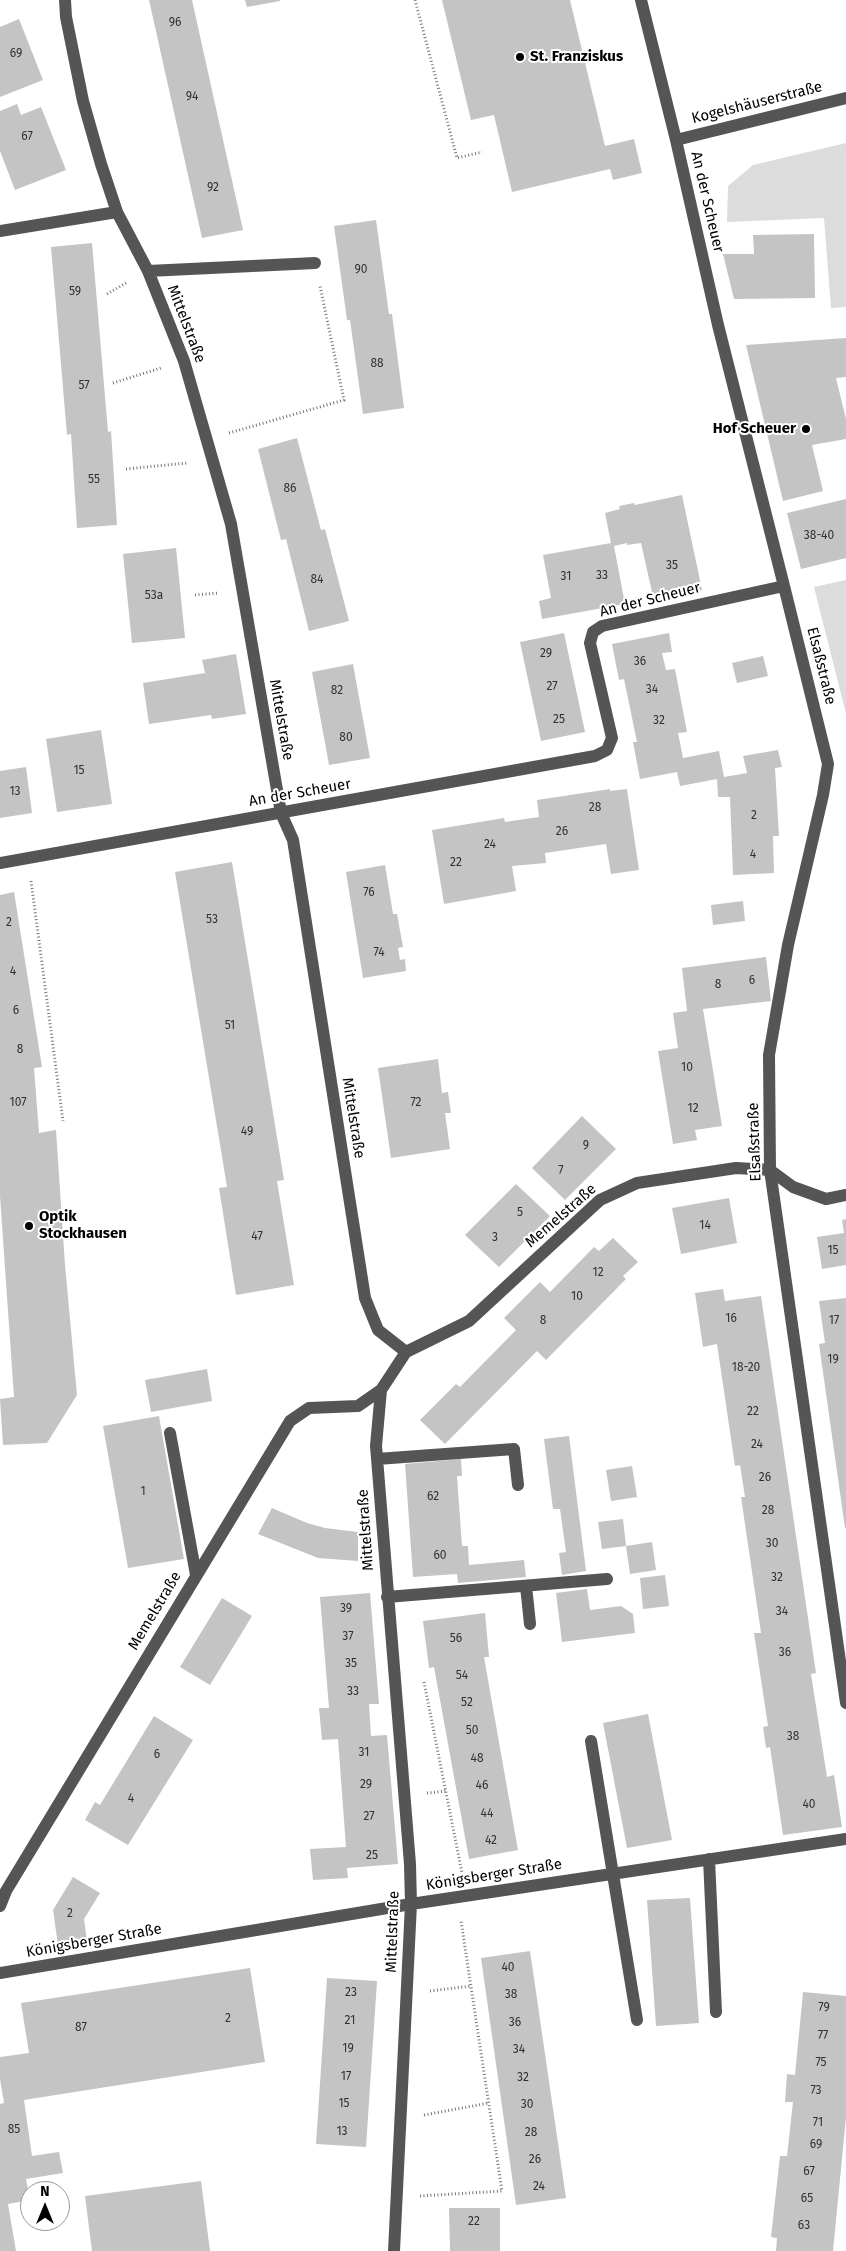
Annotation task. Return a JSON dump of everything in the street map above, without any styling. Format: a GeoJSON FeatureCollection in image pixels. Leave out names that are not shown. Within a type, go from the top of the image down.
{"type":"FeatureCollection","features":[{"type":"Feature","properties":{"kind":"street","name":"Mittelstraße"},"geometry":{"type":"LineString","coordinates":[[64,0],[83,100],[117,212],[148,271],[184,361],[231,524],[281,813],[293,840],[365,1298],[378,1330],[406,1352],[381,1390],[376,1446],[410,1864],[411,1904],[394,2251]]}},
{"type":"Feature","properties":{"kind":"street","name":"An der Scheuer"},"geometry":{"type":"LineString","coordinates":[[0,863],[596,756],[607,750],[612,738],[590,643],[593,632],[602,626],[784,586],[718,325],[676,140],[641,0]]}},
{"type":"Feature","properties":{"kind":"street","name":"Kogelshäuserstraße"},"geometry":{"type":"LineString","coordinates":[[676,140],[846,98]]}},
{"type":"Feature","properties":{"kind":"street"},"geometry":{"type":"LineString","coordinates":[[0,231],[117,212]]}},
{"type":"Feature","properties":{"kind":"street"},"geometry":{"type":"LineString","coordinates":[[148,271],[315,263]]}},
{"type":"Feature","properties":{"kind":"street","name":"Elsaßstraße"},"geometry":{"type":"LineString","coordinates":[[784,586],[828,764],[823,795],[788,945],[768,1055],[770,1170],[846,1703]]}},
{"type":"Feature","properties":{"kind":"street","name":"Memelstraße"},"geometry":{"type":"LineString","coordinates":[[406,1352],[469,1321],[600,1200],[637,1183],[736,1168],[770,1170]]}},
{"type":"Feature","properties":{"kind":"street"},"geometry":{"type":"LineString","coordinates":[[770,1170],[793,1187],[826,1199],[846,1196]]}},
{"type":"Feature","properties":{"kind":"street","name":"Memelstraße"},"geometry":{"type":"LineString","coordinates":[[0,1906],[6,1891],[290,1421],[309,1408],[358,1406],[381,1390]]}},
{"type":"Feature","properties":{"kind":"street"},"geometry":{"type":"LineString","coordinates":[[170,1433],[196,1575]]}},
{"type":"Feature","properties":{"kind":"street"},"geometry":{"type":"LineString","coordinates":[[377,1459],[514,1449],[518,1485]]}},
{"type":"Feature","properties":{"kind":"street"},"geometry":{"type":"LineString","coordinates":[[387,1597],[607,1579]]}},
{"type":"Feature","properties":{"kind":"street"},"geometry":{"type":"LineString","coordinates":[[526,1586],[530,1624]]}},
{"type":"Feature","properties":{"kind":"street"},"geometry":{"type":"LineString","coordinates":[[592,1741],[637,2020]]}},
{"type":"Feature","properties":{"kind":"street","name":"Königsberger Straße"},"geometry":{"type":"LineString","coordinates":[[0,1970],[411,1904],[846,1839]]}},
{"type":"Feature","properties":{"kind":"street"},"geometry":{"type":"LineString","coordinates":[[708,1859],[716,2012]]}},
{"type":"Feature","properties":{"kind":"path"},"geometry":{"type":"LineString","coordinates":[[415,0],[457,158],[482,152]]}},
{"type":"Feature","properties":{"kind":"path"},"geometry":{"type":"LineString","coordinates":[[207,439],[344,400],[315,263]]}},
{"type":"Feature","properties":{"kind":"path"},"geometry":{"type":"LineString","coordinates":[[114,383],[184,361]]}},
{"type":"Feature","properties":{"kind":"path"},"geometry":{"type":"LineString","coordinates":[[126,469],[213,460]]}},
{"type":"Feature","properties":{"kind":"path"},"geometry":{"type":"LineString","coordinates":[[28,859],[63,1121]]}},
{"type":"Feature","properties":{"kind":"path"},"geometry":{"type":"LineString","coordinates":[[397,2198],[502,2191],[471,1986],[462,1897],[424,1682]]}},
{"type":"Feature","properties":{"kind":"path"},"geometry":{"type":"LineString","coordinates":[[406,1993],[471,1986]]}},
{"type":"Feature","properties":{"kind":"path"},"geometry":{"type":"LineString","coordinates":[[401,2119],[489,2103]]}},
{"type":"Feature","properties":{"kind":"shaded area"},"geometry":{"type":"Polygon","coordinates":[[[846,143],[846,307],[831,308],[824,218],[727,222],[728,186],[753,165],[846,143]]]}},
{"type":"Feature","properties":{"kind":"shaded area"},"geometry":{"type":"Polygon","coordinates":[[[846,580],[846,714],[814,587],[846,580]]]}},
{"type":"Feature","properties":{"kind":"building"},"geometry":{"type":"Polygon","coordinates":[[[149,0],[192,0],[243,230],[202,238],[149,0]]]}},
{"type":"Feature","properties":{"kind":"building"},"geometry":{"type":"Polygon","coordinates":[[[245,0],[280,0],[280,1],[247,7],[245,0]]]}},
{"type":"Feature","properties":{"kind":"building","name":"St. Franziskus"},"geometry":{"type":"Polygon","coordinates":[[[442,0],[570,0],[605,146],[634,139],[642,173],[613,180],[610,169],[512,192],[494,115],[471,120],[442,0]]]}},
{"type":"Feature","properties":{"kind":"building"},"geometry":{"type":"Polygon","coordinates":[[[19,19],[43,80],[0,97],[0,27],[19,19]]]}},
{"type":"Feature","properties":{"kind":"building"},"geometry":{"type":"Polygon","coordinates":[[[17,104],[21,115],[41,107],[66,170],[15,190],[0,151],[0,111],[17,104]]]}},
{"type":"Feature","properties":{"kind":"building"},"geometry":{"type":"Polygon","coordinates":[[[376,220],[389,314],[392,314],[404,408],[363,414],[334,226],[376,220]]]}},
{"type":"Feature","properties":{"kind":"building"},"geometry":{"type":"Polygon","coordinates":[[[814,234],[815,298],[734,299],[723,254],[754,254],[753,235],[814,234]]]}},
{"type":"Feature","properties":{"kind":"building"},"geometry":{"type":"Polygon","coordinates":[[[92,243],[108,432],[111,431],[117,525],[77,528],[71,434],[67,435],[51,247],[92,243]]]}},
{"type":"Feature","properties":{"kind":"building","name":"Hof Scheuer"},"geometry":{"type":"Polygon","coordinates":[[[846,338],[846,377],[836,378],[846,419],[846,439],[812,445],[823,491],[783,501],[746,345],[846,338]]]}},
{"type":"Feature","properties":{"kind":"building"},"geometry":{"type":"Polygon","coordinates":[[[297,438],[321,530],[325,529],[349,621],[309,631],[286,539],[281,540],[258,449],[297,438]]]}},
{"type":"Feature","properties":{"kind":"building"},"geometry":{"type":"Polygon","coordinates":[[[682,495],[702,590],[654,601],[641,543],[627,545],[627,543],[614,546],[625,604],[542,619],[539,601],[551,598],[543,555],[611,543],[605,513],[620,509],[619,506],[634,503],[635,505],[682,495]]]}},
{"type":"Feature","properties":{"kind":"building"},"geometry":{"type":"Polygon","coordinates":[[[846,499],[846,558],[801,569],[787,513],[846,499]]]}},
{"type":"Feature","properties":{"kind":"building"},"geometry":{"type":"Polygon","coordinates":[[[176,548],[185,638],[132,643],[123,554],[176,548]]]}},
{"type":"Feature","properties":{"kind":"building"},"geometry":{"type":"Polygon","coordinates":[[[564,633],[585,732],[541,741],[520,642],[564,633]]]}},
{"type":"Feature","properties":{"kind":"building"},"geometry":{"type":"Polygon","coordinates":[[[669,633],[672,652],[662,653],[666,670],[675,669],[687,732],[678,733],[683,758],[719,751],[724,777],[747,773],[743,756],[778,750],[782,767],[775,768],[779,836],[773,836],[774,873],[733,875],[730,797],[718,797],[717,779],[680,786],[677,772],[640,779],[633,742],[637,742],[624,679],[619,680],[612,644],[669,633]]]}},
{"type":"Feature","properties":{"kind":"building"},"geometry":{"type":"Polygon","coordinates":[[[236,654],[246,714],[212,719],[211,715],[149,724],[143,683],[205,673],[202,660],[236,654]]]}},
{"type":"Feature","properties":{"kind":"building"},"geometry":{"type":"Polygon","coordinates":[[[763,656],[768,676],[737,683],[732,663],[763,656]]]}},
{"type":"Feature","properties":{"kind":"building"},"geometry":{"type":"Polygon","coordinates":[[[353,664],[370,758],[329,765],[312,672],[353,664]]]}},
{"type":"Feature","properties":{"kind":"building"},"geometry":{"type":"Polygon","coordinates":[[[101,730],[112,804],[57,812],[46,739],[101,730]]]}},
{"type":"Feature","properties":{"kind":"building"},"geometry":{"type":"Polygon","coordinates":[[[26,767],[32,813],[0,818],[0,771],[26,767]]]}},
{"type":"Feature","properties":{"kind":"building"},"geometry":{"type":"Polygon","coordinates":[[[610,789],[610,791],[627,789],[639,870],[611,874],[606,844],[545,853],[546,863],[512,866],[516,891],[444,904],[432,830],[504,818],[505,822],[539,817],[537,800],[610,789]]]}},
{"type":"Feature","properties":{"kind":"building"},"geometry":{"type":"Polygon","coordinates":[[[232,862],[284,1180],[277,1181],[294,1285],[236,1295],[219,1188],[227,1187],[175,872],[232,862]]]}},
{"type":"Feature","properties":{"kind":"building"},"geometry":{"type":"Polygon","coordinates":[[[385,865],[393,914],[397,914],[403,947],[398,948],[400,960],[405,959],[406,971],[363,978],[346,872],[385,865]]]}},
{"type":"Feature","properties":{"kind":"building"},"geometry":{"type":"Polygon","coordinates":[[[14,892],[42,1067],[34,1068],[39,1133],[56,1130],[65,1265],[77,1395],[47,1443],[3,1445],[0,1399],[14,1397],[0,1196],[0,895],[14,892]]]}},
{"type":"Feature","properties":{"kind":"building"},"geometry":{"type":"Polygon","coordinates":[[[743,901],[745,921],[713,925],[711,905],[743,901]]]}},
{"type":"Feature","properties":{"kind":"building"},"geometry":{"type":"Polygon","coordinates":[[[766,957],[771,1001],[703,1009],[722,1126],[695,1130],[697,1140],[673,1144],[658,1051],[678,1048],[673,1013],[687,1011],[682,968],[766,957]]]}},
{"type":"Feature","properties":{"kind":"building"},"geometry":{"type":"Polygon","coordinates":[[[438,1059],[442,1093],[448,1092],[451,1113],[445,1113],[450,1149],[391,1158],[378,1068],[438,1059]]]}},
{"type":"Feature","properties":{"kind":"building"},"geometry":{"type":"Polygon","coordinates":[[[582,1116],[616,1149],[565,1200],[532,1168],[582,1116]]]}},
{"type":"Feature","properties":{"kind":"building"},"geometry":{"type":"Polygon","coordinates":[[[516,1184],[550,1216],[499,1267],[465,1235],[516,1184]]]}},
{"type":"Feature","properties":{"kind":"building"},"geometry":{"type":"Polygon","coordinates":[[[729,1198],[737,1243],[681,1254],[672,1208],[729,1198]]]}},
{"type":"Feature","properties":{"kind":"building"},"geometry":{"type":"Polygon","coordinates":[[[846,1219],[846,1265],[822,1269],[817,1237],[844,1233],[842,1220],[846,1219]]]}},
{"type":"Feature","properties":{"kind":"building"},"geometry":{"type":"Polygon","coordinates":[[[613,1238],[638,1262],[623,1276],[626,1279],[546,1360],[537,1351],[445,1444],[420,1420],[456,1384],[460,1387],[516,1330],[504,1318],[540,1282],[550,1292],[594,1247],[599,1251],[613,1238]]]}},
{"type":"Feature","properties":{"kind":"building"},"geometry":{"type":"Polygon","coordinates":[[[723,1289],[725,1301],[761,1296],[816,1673],[811,1674],[827,1777],[834,1775],[842,1827],[783,1835],[770,1747],[766,1748],[763,1727],[768,1726],[754,1633],[761,1633],[741,1497],[745,1497],[740,1465],[735,1466],[717,1344],[703,1347],[695,1293],[723,1289]]]}},
{"type":"Feature","properties":{"kind":"building"},"geometry":{"type":"Polygon","coordinates":[[[846,1298],[845,1528],[819,1344],[825,1343],[819,1301],[846,1298]]]}},
{"type":"Feature","properties":{"kind":"building"},"geometry":{"type":"Polygon","coordinates":[[[207,1369],[212,1401],[151,1412],[145,1380],[207,1369]]]}},
{"type":"Feature","properties":{"kind":"building"},"geometry":{"type":"Polygon","coordinates":[[[159,1416],[184,1559],[128,1568],[103,1426],[159,1416]]]}},
{"type":"Feature","properties":{"kind":"building"},"geometry":{"type":"Polygon","coordinates":[[[569,1436],[586,1571],[562,1575],[559,1553],[566,1552],[560,1509],[553,1509],[544,1439],[569,1436]]]}},
{"type":"Feature","properties":{"kind":"building"},"geometry":{"type":"Polygon","coordinates":[[[461,1459],[462,1476],[457,1476],[462,1546],[468,1546],[469,1565],[524,1560],[526,1577],[458,1583],[457,1574],[413,1577],[405,1464],[461,1459]]]}},
{"type":"Feature","properties":{"kind":"building"},"geometry":{"type":"Polygon","coordinates":[[[632,1466],[637,1497],[611,1501],[606,1470],[632,1466]]]}},
{"type":"Feature","properties":{"kind":"building"},"geometry":{"type":"Polygon","coordinates":[[[272,1508],[307,1523],[325,1528],[358,1532],[358,1561],[318,1558],[258,1534],[272,1508]]]}},
{"type":"Feature","properties":{"kind":"building"},"geometry":{"type":"Polygon","coordinates":[[[623,1519],[626,1546],[602,1549],[598,1522],[623,1519]]]}},
{"type":"Feature","properties":{"kind":"building"},"geometry":{"type":"Polygon","coordinates":[[[652,1542],[656,1570],[630,1574],[626,1546],[652,1542]]]}},
{"type":"Feature","properties":{"kind":"building"},"geometry":{"type":"Polygon","coordinates":[[[665,1575],[669,1606],[643,1609],[640,1578],[665,1575]]]}},
{"type":"Feature","properties":{"kind":"building"},"geometry":{"type":"Polygon","coordinates":[[[587,1589],[590,1610],[621,1606],[633,1614],[635,1633],[562,1642],[556,1593],[587,1589]]]}},
{"type":"Feature","properties":{"kind":"building"},"geometry":{"type":"Polygon","coordinates":[[[370,1593],[379,1704],[369,1704],[371,1736],[387,1735],[398,1864],[347,1868],[348,1878],[313,1880],[310,1849],[346,1847],[338,1739],[322,1740],[319,1708],[329,1708],[320,1597],[370,1593]]]}},
{"type":"Feature","properties":{"kind":"building"},"geometry":{"type":"Polygon","coordinates":[[[222,1598],[252,1616],[210,1685],[180,1667],[222,1598]]]}},
{"type":"Feature","properties":{"kind":"building"},"geometry":{"type":"Polygon","coordinates":[[[485,1613],[489,1657],[484,1657],[518,1850],[469,1859],[434,1667],[429,1668],[423,1621],[485,1613]]]}},
{"type":"Feature","properties":{"kind":"building"},"geometry":{"type":"Polygon","coordinates":[[[648,1714],[672,1840],[627,1848],[603,1723],[648,1714]]]}},
{"type":"Feature","properties":{"kind":"building"},"geometry":{"type":"Polygon","coordinates":[[[154,1716],[193,1740],[128,1845],[85,1820],[95,1802],[100,1805],[154,1716]]]}},
{"type":"Feature","properties":{"kind":"building"},"geometry":{"type":"Polygon","coordinates":[[[73,1877],[100,1893],[84,1919],[87,1941],[58,1945],[53,1910],[73,1877]]]}},
{"type":"Feature","properties":{"kind":"building"},"geometry":{"type":"Polygon","coordinates":[[[690,1898],[699,2023],[656,2026],[647,1900],[690,1898]]]}},
{"type":"Feature","properties":{"kind":"building"},"geometry":{"type":"Polygon","coordinates":[[[530,1951],[566,2198],[516,2205],[481,1958],[530,1951]]]}},
{"type":"Feature","properties":{"kind":"building"},"geometry":{"type":"Polygon","coordinates":[[[250,1968],[265,2062],[24,2100],[32,2156],[59,2152],[63,2173],[20,2181],[20,2202],[8,2204],[16,2251],[0,2251],[0,2104],[4,2103],[0,2079],[0,2057],[29,2053],[21,2003],[250,1968]]]}},
{"type":"Feature","properties":{"kind":"building"},"geometry":{"type":"Polygon","coordinates":[[[327,1978],[377,1981],[366,2147],[316,2144],[327,1978]]]}},
{"type":"Feature","properties":{"kind":"building"},"geometry":{"type":"Polygon","coordinates":[[[803,1992],[846,1996],[846,2117],[833,2251],[776,2251],[777,2238],[771,2237],[780,2156],[787,2156],[793,2102],[785,2102],[787,2074],[795,2075],[803,1992]]]}},
{"type":"Feature","properties":{"kind":"building"},"geometry":{"type":"Polygon","coordinates":[[[201,2181],[210,2251],[92,2251],[85,2196],[201,2181]]]}},
{"type":"Feature","properties":{"kind":"building"},"geometry":{"type":"Polygon","coordinates":[[[449,2208],[500,2208],[500,2251],[450,2251],[449,2208]]]}},
{"type":"Feature","properties":{"kind":"place","name":"St. Franziskus"},"geometry":{"type":"Point","coordinates":[520,57]}},
{"type":"Feature","properties":{"kind":"place","name":"Hof Scheuer"},"geometry":{"type":"Point","coordinates":[806,429]}},
{"type":"Feature","properties":{"kind":"place","name":"Optik Stockhausen"},"geometry":{"type":"Point","coordinates":[29,1226]}}]}
